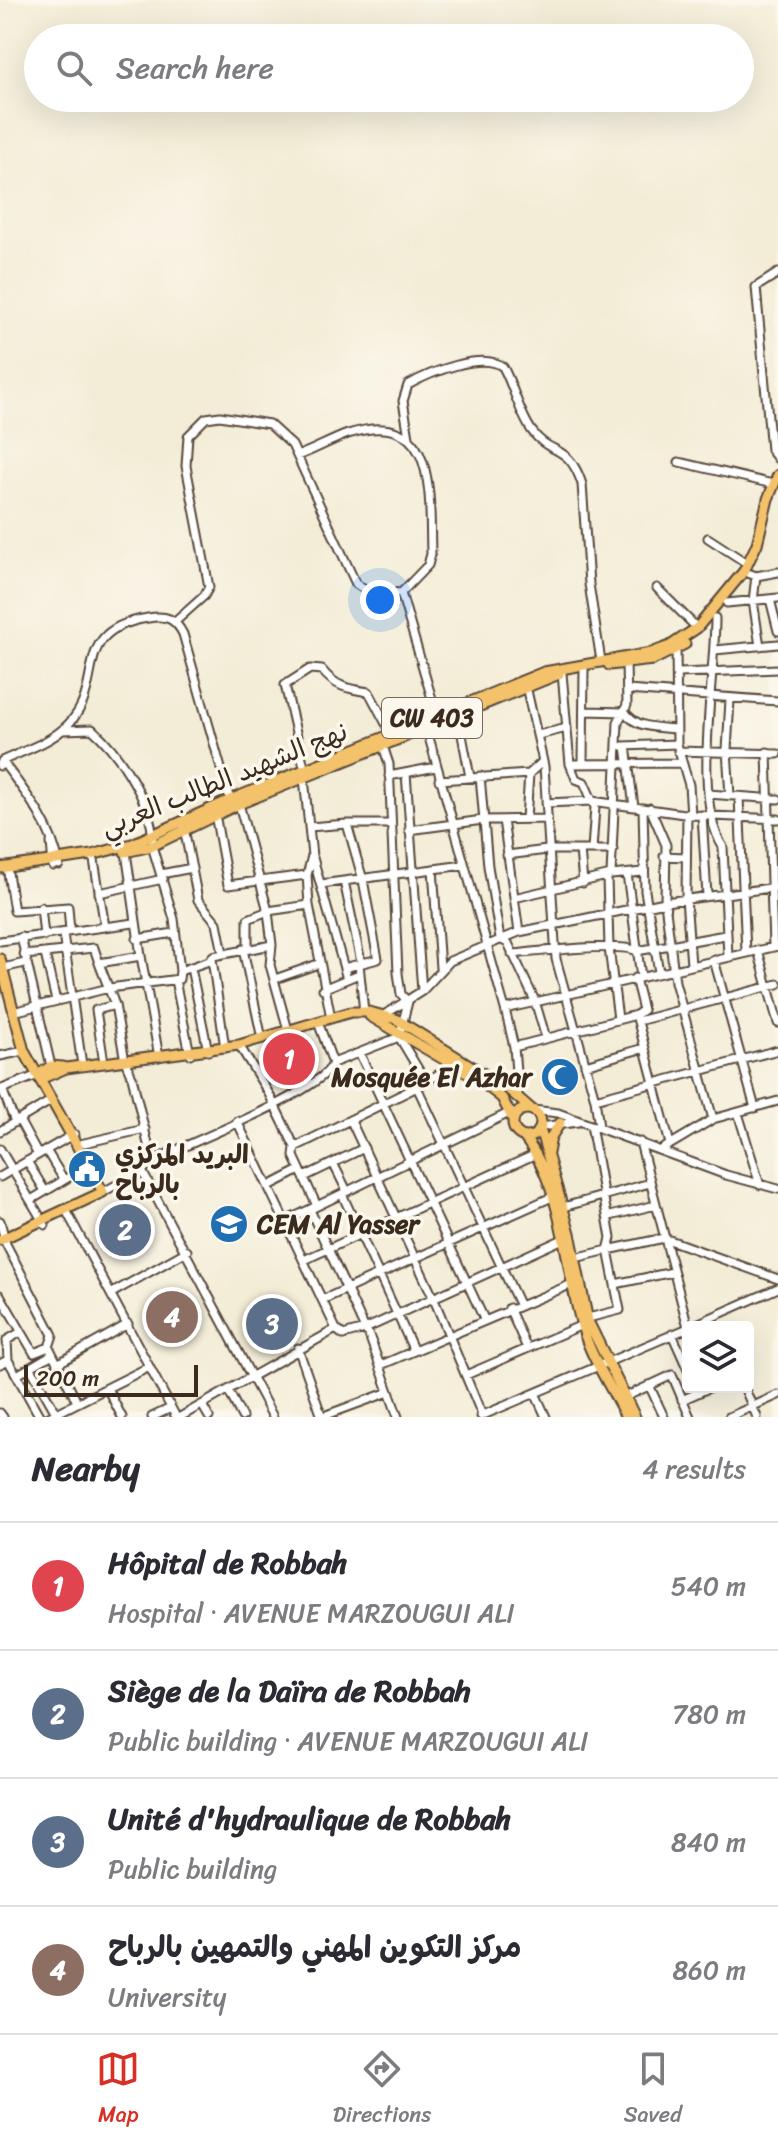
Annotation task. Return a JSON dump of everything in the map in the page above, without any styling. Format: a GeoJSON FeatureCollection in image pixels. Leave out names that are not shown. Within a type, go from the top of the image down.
{"type":"FeatureCollection","features":[{"type":"Feature","properties":{"kind":"main road","name":"نهج الشهيد الطالب العربي"},"geometry":{"type":"LineString","coordinates":[[3,872],[152,841],[235,802],[383,746],[437,716],[544,672],[676,646],[751,571],[762,546],[776,482]]}},
{"type":"Feature","properties":{"kind":"main road","name":"نهج الشهيد الطالب العربي"},"geometry":{"type":"LineString","coordinates":[[305,775],[392,735],[458,714],[562,673],[653,660],[715,618],[737,585]]}},
{"type":"Feature","properties":{"kind":"main road","name":"نهج الشهيد الطالب العربي"},"geometry":{"type":"LineString","coordinates":[[56,863],[94,860],[126,852],[215,814],[235,802]]}},
{"type":"Feature","properties":{"kind":"main road"},"geometry":{"type":"LineString","coordinates":[[1,963],[26,1055],[80,1144],[103,1192],[2,1243]]}},
{"type":"Feature","properties":{"kind":"main road"},"geometry":{"type":"LineString","coordinates":[[351,1012],[377,1019],[518,1096],[540,1117],[575,1258],[585,1322]]}},
{"type":"Feature","properties":{"kind":"main road"},"geometry":{"type":"LineString","coordinates":[[37,1077],[56,1068],[225,1048],[351,1012],[384,1015],[401,1032],[502,1098],[512,1116],[514,1129],[536,1154],[552,1197],[572,1284],[585,1322],[626,1417]]}},
{"type":"Feature","properties":{"kind":"main road"},"geometry":{"type":"LineString","coordinates":[[26,1055],[56,1068]]}},
{"type":"Feature","properties":{"kind":"main road"},"geometry":{"type":"LineString","coordinates":[[50,1097],[56,1068]]}},
{"type":"Feature","properties":{"kind":"main road"},"geometry":{"type":"LineString","coordinates":[[512,1116],[522,1110],[532,1110]]}},
{"type":"Feature","properties":{"kind":"main road"},"geometry":{"type":"LineString","coordinates":[[548,1157],[551,1137],[560,1123]]}},
{"type":"Feature","properties":{"kind":"main road"},"geometry":{"type":"LineString","coordinates":[[524,1137],[532,1137],[541,1128]]}},
{"type":"Feature","properties":{"kind":"main road"},"geometry":{"type":"LineString","coordinates":[[602,1364],[635,1417]]}},
{"type":"Feature","properties":{"kind":"street"},"geometry":{"type":"LineString","coordinates":[[778,273],[756,287],[771,450],[778,459]]}},
{"type":"Feature","properties":{"kind":"street"},"geometry":{"type":"LineString","coordinates":[[401,593],[428,565],[431,554],[429,479],[409,437],[403,401],[408,385],[436,370],[485,362],[503,367],[530,428],[543,441],[568,454],[582,484],[589,584],[601,661]]}},
{"type":"Feature","properties":{"kind":"street"},"geometry":{"type":"LineString","coordinates":[[176,621],[204,596],[209,587],[186,466],[188,436],[206,418],[253,420],[269,424],[292,445],[356,584],[365,590],[401,593]]}},
{"type":"Feature","properties":{"kind":"street"},"geometry":{"type":"LineString","coordinates":[[297,456],[346,435],[375,429],[402,431],[409,437]]}},
{"type":"Feature","properties":{"kind":"street"},"geometry":{"type":"LineString","coordinates":[[679,462],[776,482]]}},
{"type":"Feature","properties":{"kind":"street"},"geometry":{"type":"LineString","coordinates":[[708,538],[751,571],[778,572]]}},
{"type":"Feature","properties":{"kind":"street"},"geometry":{"type":"LineString","coordinates":[[751,571],[760,646]]}},
{"type":"Feature","properties":{"kind":"street"},"geometry":{"type":"LineString","coordinates":[[657,588],[697,628]]}},
{"type":"Feature","properties":{"kind":"street"},"geometry":{"type":"LineString","coordinates":[[401,593],[437,716]]}},
{"type":"Feature","properties":{"kind":"street"},"geometry":{"type":"LineString","coordinates":[[727,603],[774,598],[778,631]]}},
{"type":"Feature","properties":{"kind":"street"},"geometry":{"type":"LineString","coordinates":[[63,730],[87,693],[96,649],[111,629],[122,623],[153,617],[176,621]]}},
{"type":"Feature","properties":{"kind":"street"},"geometry":{"type":"LineString","coordinates":[[715,618],[708,794],[715,839],[723,847],[728,957]]}},
{"type":"Feature","properties":{"kind":"street"},"geometry":{"type":"LineString","coordinates":[[176,621],[260,880],[268,911],[272,945],[270,965],[288,1030]]}},
{"type":"Feature","properties":{"kind":"street"},"geometry":{"type":"LineString","coordinates":[[715,650],[778,644],[778,656]]}},
{"type":"Feature","properties":{"kind":"street"},"geometry":{"type":"LineString","coordinates":[[676,646],[679,673],[675,695],[677,748],[689,785],[685,857],[691,965]]}},
{"type":"Feature","properties":{"kind":"street"},"geometry":{"type":"LineString","coordinates":[[626,663],[625,712],[618,717],[622,746],[629,762],[634,807]]}},
{"type":"Feature","properties":{"kind":"street"},"geometry":{"type":"LineString","coordinates":[[583,763],[586,711],[584,668]]}},
{"type":"Feature","properties":{"kind":"street"},"geometry":{"type":"LineString","coordinates":[[347,979],[312,856],[305,775],[285,685],[310,669],[322,670],[330,681],[344,688],[369,692],[392,735]]}},
{"type":"Feature","properties":{"kind":"street"},"geometry":{"type":"LineString","coordinates":[[679,673],[778,669]]}},
{"type":"Feature","properties":{"kind":"street"},"geometry":{"type":"LineString","coordinates":[[562,673],[570,764],[576,779],[584,782],[595,807],[592,850]]}},
{"type":"Feature","properties":{"kind":"street"},"geometry":{"type":"LineString","coordinates":[[466,1375],[585,1322],[620,1310],[608,1250],[610,1216],[590,1125],[595,1099],[564,993],[551,925],[542,762],[526,686]]}},
{"type":"Feature","properties":{"kind":"street"},"geometry":{"type":"LineString","coordinates":[[627,690],[712,699],[778,701]]}},
{"type":"Feature","properties":{"kind":"street"},"geometry":{"type":"LineString","coordinates":[[730,700],[727,750],[739,816],[746,952]]}},
{"type":"Feature","properties":{"kind":"street"},"geometry":{"type":"LineString","coordinates":[[586,711],[625,712],[644,726],[676,729]]}},
{"type":"Feature","properties":{"kind":"street"},"geometry":{"type":"LineString","coordinates":[[458,714],[470,777]]}},
{"type":"Feature","properties":{"kind":"street"},"geometry":{"type":"LineString","coordinates":[[425,724],[505,1009],[514,1047],[518,1096]]}},
{"type":"Feature","properties":{"kind":"street"},"geometry":{"type":"LineString","coordinates":[[538,735],[567,728]]}},
{"type":"Feature","properties":{"kind":"street"},"geometry":{"type":"LineString","coordinates":[[56,863],[51,836],[1,762],[63,730],[92,729],[111,747],[135,785],[152,841],[174,919],[180,971],[175,980],[190,1054]]}},
{"type":"Feature","properties":{"kind":"street"},"geometry":{"type":"LineString","coordinates":[[383,746],[389,776],[401,994],[408,1002]]}},
{"type":"Feature","properties":{"kind":"street"},"geometry":{"type":"LineString","coordinates":[[622,746],[778,754]]}},
{"type":"Feature","properties":{"kind":"street"},"geometry":{"type":"LineString","coordinates":[[618,1019],[609,948],[609,876],[613,850],[615,763],[622,746]]}},
{"type":"Feature","properties":{"kind":"street"},"geometry":{"type":"LineString","coordinates":[[505,1009],[775,946],[774,799],[767,752]]}},
{"type":"Feature","properties":{"kind":"street"},"geometry":{"type":"LineString","coordinates":[[439,780],[529,774],[542,762]]}},
{"type":"Feature","properties":{"kind":"street"},"geometry":{"type":"LineString","coordinates":[[570,764],[682,763]]}},
{"type":"Feature","properties":{"kind":"street"},"geometry":{"type":"LineString","coordinates":[[389,776],[436,767]]}},
{"type":"Feature","properties":{"kind":"street"},"geometry":{"type":"LineString","coordinates":[[406,773],[417,957],[422,991]]}},
{"type":"Feature","properties":{"kind":"street"},"geometry":{"type":"LineString","coordinates":[[526,819],[529,774]]}},
{"type":"Feature","properties":{"kind":"street"},"geometry":{"type":"LineString","coordinates":[[480,776],[500,939]]}},
{"type":"Feature","properties":{"kind":"street"},"geometry":{"type":"LineString","coordinates":[[708,794],[774,799]]}},
{"type":"Feature","properties":{"kind":"street"},"geometry":{"type":"LineString","coordinates":[[546,803],[592,801],[689,814],[774,818]]}},
{"type":"Feature","properties":{"kind":"street"},"geometry":{"type":"LineString","coordinates":[[647,808],[662,832],[665,902],[681,1010],[713,1119]]}},
{"type":"Feature","properties":{"kind":"street"},"geometry":{"type":"LineString","coordinates":[[647,808],[643,872],[659,972]]}},
{"type":"Feature","properties":{"kind":"street"},"geometry":{"type":"LineString","coordinates":[[215,814],[228,885],[307,875]]}},
{"type":"Feature","properties":{"kind":"street"},"geometry":{"type":"LineString","coordinates":[[702,815],[707,896]]}},
{"type":"Feature","properties":{"kind":"street"},"geometry":{"type":"LineString","coordinates":[[409,830],[483,820],[545,819]]}},
{"type":"Feature","properties":{"kind":"street"},"geometry":{"type":"LineString","coordinates":[[503,820],[519,932]]}},
{"type":"Feature","properties":{"kind":"street"},"geometry":{"type":"LineString","coordinates":[[344,968],[378,959],[363,880],[347,824]]}},
{"type":"Feature","properties":{"kind":"street"},"geometry":{"type":"LineString","coordinates":[[309,827],[390,824]]}},
{"type":"Feature","properties":{"kind":"street"},"geometry":{"type":"LineString","coordinates":[[184,828],[198,900],[217,923],[223,953]]}},
{"type":"Feature","properties":{"kind":"street"},"geometry":{"type":"LineString","coordinates":[[507,855],[547,850],[613,850]]}},
{"type":"Feature","properties":{"kind":"street"},"geometry":{"type":"LineString","coordinates":[[580,850],[583,883]]}},
{"type":"Feature","properties":{"kind":"street"},"geometry":{"type":"LineString","coordinates":[[126,852],[134,923],[159,1057]]}},
{"type":"Feature","properties":{"kind":"street"},"geometry":{"type":"LineString","coordinates":[[312,856],[307,875],[309,905],[318,964],[331,1018]]}},
{"type":"Feature","properties":{"kind":"street"},"geometry":{"type":"LineString","coordinates":[[664,856],[685,857]]}},
{"type":"Feature","properties":{"kind":"street"},"geometry":{"type":"LineString","coordinates":[[94,860],[105,927]]}},
{"type":"Feature","properties":{"kind":"street"},"geometry":{"type":"LineString","coordinates":[[321,884],[464,865]]}},
{"type":"Feature","properties":{"kind":"street"},"geometry":{"type":"LineString","coordinates":[[99,893],[192,868]]}},
{"type":"Feature","properties":{"kind":"street"},"geometry":{"type":"LineString","coordinates":[[433,869],[440,968]]}},
{"type":"Feature","properties":{"kind":"street"},"geometry":{"type":"LineString","coordinates":[[3,872],[14,911],[68,907],[64,952],[82,1065]]}},
{"type":"Feature","properties":{"kind":"street"},"geometry":{"type":"LineString","coordinates":[[514,898],[609,876],[643,872]]}},
{"type":"Feature","properties":{"kind":"street"},"geometry":{"type":"LineString","coordinates":[[627,874],[643,1009],[637,1018],[670,1144]]}},
{"type":"Feature","properties":{"kind":"street"},"geometry":{"type":"LineString","coordinates":[[344,881],[360,963],[364,1012]]}},
{"type":"Feature","properties":{"kind":"street"},"geometry":{"type":"LineString","coordinates":[[384,1015],[422,991],[440,968],[519,932],[726,891],[775,888]]}},
{"type":"Feature","properties":{"kind":"street"},"geometry":{"type":"LineString","coordinates":[[262,1039],[246,949],[248,919],[268,911],[309,905]]}},
{"type":"Feature","properties":{"kind":"street"},"geometry":{"type":"LineString","coordinates":[[41,907],[44,936]]}},
{"type":"Feature","properties":{"kind":"street"},"geometry":{"type":"LineString","coordinates":[[0,941],[134,923]]}},
{"type":"Feature","properties":{"kind":"street"},"geometry":{"type":"LineString","coordinates":[[137,939],[174,933]]}},
{"type":"Feature","properties":{"kind":"street"},"geometry":{"type":"LineString","coordinates":[[637,951],[725,935]]}},
{"type":"Feature","properties":{"kind":"street"},"geometry":{"type":"LineString","coordinates":[[21,937],[24,959],[56,1068]]}},
{"type":"Feature","properties":{"kind":"street"},"geometry":{"type":"LineString","coordinates":[[500,939],[508,943],[535,1001],[546,1038]]}},
{"type":"Feature","properties":{"kind":"street"},"geometry":{"type":"LineString","coordinates":[[180,971],[223,953],[272,945]]}},
{"type":"Feature","properties":{"kind":"street"},"geometry":{"type":"LineString","coordinates":[[512,954],[633,947],[637,951]]}},
{"type":"Feature","properties":{"kind":"street"},"geometry":{"type":"LineString","coordinates":[[1,963],[94,948],[115,1005],[125,1061],[132,1077],[152,1161]]}},
{"type":"Feature","properties":{"kind":"street"},"geometry":{"type":"LineString","coordinates":[[758,950],[778,1023]]}},
{"type":"Feature","properties":{"kind":"street"},"geometry":{"type":"LineString","coordinates":[[45,954],[56,1001]]}},
{"type":"Feature","properties":{"kind":"street"},"geometry":{"type":"LineString","coordinates":[[99,963],[141,956]]}},
{"type":"Feature","properties":{"kind":"street"},"geometry":{"type":"LineString","coordinates":[[398,959],[417,957]]}},
{"type":"Feature","properties":{"kind":"street"},"geometry":{"type":"LineString","coordinates":[[212,959],[225,1048]]}},
{"type":"Feature","properties":{"kind":"street"},"geometry":{"type":"LineString","coordinates":[[714,960],[755,1108]]}},
{"type":"Feature","properties":{"kind":"street"},"geometry":{"type":"LineString","coordinates":[[275,979],[318,964]]}},
{"type":"Feature","properties":{"kind":"street"},"geometry":{"type":"LineString","coordinates":[[191,968],[208,1051]]}},
{"type":"Feature","properties":{"kind":"street"},"geometry":{"type":"LineString","coordinates":[[323,989],[359,974]]}},
{"type":"Feature","properties":{"kind":"street"},"geometry":{"type":"LineString","coordinates":[[0,1007],[13,1009],[109,988],[175,980]]}},
{"type":"Feature","properties":{"kind":"street"},"geometry":{"type":"LineString","coordinates":[[32,988],[51,982]]}},
{"type":"Feature","properties":{"kind":"street"},"geometry":{"type":"LineString","coordinates":[[514,1047],[618,1019],[681,1010],[778,984]]}},
{"type":"Feature","properties":{"kind":"street"},"geometry":{"type":"LineString","coordinates":[[197,992],[214,986]]}},
{"type":"Feature","properties":{"kind":"street"},"geometry":{"type":"LineString","coordinates":[[408,1002],[401,1032],[426,1082]]}},
{"type":"Feature","properties":{"kind":"street"},"geometry":{"type":"LineString","coordinates":[[104,1063],[96,1010],[115,1005]]}},
{"type":"Feature","properties":{"kind":"street"},"geometry":{"type":"LineString","coordinates":[[318,1022],[333,1063]]}},
{"type":"Feature","properties":{"kind":"street"},"geometry":{"type":"LineString","coordinates":[[103,1192],[142,1171],[152,1161],[274,1107],[327,1075],[333,1063],[360,1054],[401,1032]]}},
{"type":"Feature","properties":{"kind":"street"},"geometry":{"type":"LineString","coordinates":[[239,1045],[295,1147],[328,1249],[381,1365],[398,1417]]}},
{"type":"Feature","properties":{"kind":"street"},"geometry":{"type":"LineString","coordinates":[[585,1065],[644,1048]]}},
{"type":"Feature","properties":{"kind":"street"},"geometry":{"type":"LineString","coordinates":[[595,1099],[778,1050]]}},
{"type":"Feature","properties":{"kind":"street"},"geometry":{"type":"LineString","coordinates":[[360,1054],[484,1319]]}},
{"type":"Feature","properties":{"kind":"street"},"geometry":{"type":"LineString","coordinates":[[0,1056],[26,1055]]}},
{"type":"Feature","properties":{"kind":"street"},"geometry":{"type":"LineString","coordinates":[[295,1147],[417,1087],[454,1065]]}},
{"type":"Feature","properties":{"kind":"street"},"geometry":{"type":"LineString","coordinates":[[37,1077],[2,1089],[17,1121],[64,1180]]}},
{"type":"Feature","properties":{"kind":"street"},"geometry":{"type":"LineString","coordinates":[[417,1087],[519,1304]]}},
{"type":"Feature","properties":{"kind":"street"},"geometry":{"type":"LineString","coordinates":[[0,1131],[50,1097]]}},
{"type":"Feature","properties":{"kind":"street"},"geometry":{"type":"LineString","coordinates":[[661,1150],[713,1119],[778,1101]]}},
{"type":"Feature","properties":{"kind":"street"},"geometry":{"type":"LineString","coordinates":[[532,1110],[558,1113],[778,1189]]}},
{"type":"Feature","properties":{"kind":"street"},"geometry":{"type":"LineString","coordinates":[[738,1113],[760,1185]]}},
{"type":"Feature","properties":{"kind":"street"},"geometry":{"type":"LineString","coordinates":[[286,1221],[512,1116]]}},
{"type":"Feature","properties":{"kind":"street"},"geometry":{"type":"LineString","coordinates":[[237,1121],[336,1329],[343,1335],[365,1329],[563,1239]]}},
{"type":"Feature","properties":{"kind":"street"},"geometry":{"type":"LineString","coordinates":[[351,1121],[433,1297],[481,1416],[682,1330]]}},
{"type":"Feature","properties":{"kind":"street"},"geometry":{"type":"LineString","coordinates":[[541,1128],[560,1123],[590,1125]]}},
{"type":"Feature","properties":{"kind":"street"},"geometry":{"type":"LineString","coordinates":[[80,1144],[145,1129]]}},
{"type":"Feature","properties":{"kind":"street"},"geometry":{"type":"LineString","coordinates":[[0,1177],[74,1134]]}},
{"type":"Feature","properties":{"kind":"street"},"geometry":{"type":"LineString","coordinates":[[640,1142],[687,1321]]}},
{"type":"Feature","properties":{"kind":"street"},"geometry":{"type":"LineString","coordinates":[[269,1186],[333,1163],[364,1148]]}},
{"type":"Feature","properties":{"kind":"street"},"geometry":{"type":"LineString","coordinates":[[0,1149],[44,1223]]}},
{"type":"Feature","properties":{"kind":"street"},"geometry":{"type":"LineString","coordinates":[[304,1260],[536,1154]]}},
{"type":"Feature","properties":{"kind":"street"},"geometry":{"type":"LineString","coordinates":[[27,1161],[45,1191]]}},
{"type":"Feature","properties":{"kind":"street"},"geometry":{"type":"LineString","coordinates":[[333,1163],[414,1351]]}},
{"type":"Feature","properties":{"kind":"street"},"geometry":{"type":"LineString","coordinates":[[31,1200],[89,1165]]}},
{"type":"Feature","properties":{"kind":"street"},"geometry":{"type":"LineString","coordinates":[[142,1171],[273,1417]]}},
{"type":"Feature","properties":{"kind":"street"},"geometry":{"type":"LineString","coordinates":[[563,1207],[650,1183]]}},
{"type":"Feature","properties":{"kind":"street"},"geometry":{"type":"LineString","coordinates":[[322,1300],[552,1197]]}},
{"type":"Feature","properties":{"kind":"street"},"geometry":{"type":"LineString","coordinates":[[610,1216],[656,1205]]}},
{"type":"Feature","properties":{"kind":"street"},"geometry":{"type":"LineString","coordinates":[[67,1212],[178,1417],[229,1392],[252,1375],[336,1329]]}},
{"type":"Feature","properties":{"kind":"street"},"geometry":{"type":"LineString","coordinates":[[0,1221],[5,1233],[2,1243],[53,1335],[50,1351],[74,1404],[75,1417]]}},
{"type":"Feature","properties":{"kind":"street"},"geometry":{"type":"LineString","coordinates":[[575,1258],[664,1238],[778,1279]]}},
{"type":"Feature","properties":{"kind":"street"},"geometry":{"type":"LineString","coordinates":[[112,1293],[187,1251]]}},
{"type":"Feature","properties":{"kind":"street"},"geometry":{"type":"LineString","coordinates":[[615,1284],[673,1272]]}},
{"type":"Feature","properties":{"kind":"street"},"geometry":{"type":"LineString","coordinates":[[381,1365],[509,1308],[572,1284]]}},
{"type":"Feature","properties":{"kind":"street"},"geometry":{"type":"LineString","coordinates":[[705,1321],[778,1288]]}},
{"type":"Feature","properties":{"kind":"street"},"geometry":{"type":"LineString","coordinates":[[0,1295],[34,1353],[50,1351]]}},
{"type":"Feature","properties":{"kind":"street"},"geometry":{"type":"LineString","coordinates":[[509,1308],[527,1348]]}},
{"type":"Feature","properties":{"kind":"street"},"geometry":{"type":"LineString","coordinates":[[0,1320],[10,1314]]}},
{"type":"Feature","properties":{"kind":"street"},"geometry":{"type":"LineString","coordinates":[[57,1364],[128,1324]]}},
{"type":"Feature","properties":{"kind":"street"},"geometry":{"type":"LineString","coordinates":[[21,1332],[4,1338],[8,1360],[40,1417]]}},
{"type":"Feature","properties":{"kind":"street"},"geometry":{"type":"LineString","coordinates":[[672,1334],[682,1356]]}},
{"type":"Feature","properties":{"kind":"street"},"geometry":{"type":"LineString","coordinates":[[298,1348],[321,1417],[389,1392]]}},
{"type":"Feature","properties":{"kind":"street"},"geometry":{"type":"LineString","coordinates":[[17,1375],[50,1351]]}},
{"type":"Feature","properties":{"kind":"street"},"geometry":{"type":"LineString","coordinates":[[0,1364],[8,1360]]}},
{"type":"Feature","properties":{"kind":"street"},"geometry":{"type":"LineString","coordinates":[[30,1367],[52,1415],[149,1367]]}},
{"type":"Feature","properties":{"kind":"street"},"geometry":{"type":"LineString","coordinates":[[625,1397],[672,1375],[690,1417]]}},
{"type":"Feature","properties":{"kind":"street"},"geometry":{"type":"LineString","coordinates":[[649,1385],[664,1417]]}},
{"type":"Feature","properties":{"kind":"street"},"geometry":{"type":"LineString","coordinates":[[107,1388],[122,1417]]}},
{"type":"Feature","properties":{"kind":"street"},"geometry":{"type":"LineString","coordinates":[[229,1392],[242,1417]]}},
{"type":"Feature","properties":{"kind":"street"},"geometry":{"type":"LineString","coordinates":[[535,1393],[546,1417]]}},
{"type":"Feature","properties":{"kind":"street"},"geometry":{"type":"LineString","coordinates":[[682,1400],[692,1393]]}},
{"type":"Feature","properties":{"kind":"street"},"geometry":{"type":"LineString","coordinates":[[747,1393],[757,1417]]}},
{"type":"Feature","properties":{"kind":"street"},"geometry":{"type":"LineString","coordinates":[[729,1417],[778,1395]]}},
{"type":"Feature","properties":{"kind":"street"},"geometry":{"type":"LineString","coordinates":[[202,1405],[209,1417]]}},
{"type":"Feature","properties":{"kind":"street"},"geometry":{"type":"LineString","coordinates":[[152,1417],[171,1408]]}},
{"type":"Feature","properties":{"kind":"place","name":"Hôpital de Robbah"},"geometry":{"type":"Point","coordinates":[289,1059]}},
{"type":"Feature","properties":{"kind":"place","name":"Mosquée El Azhar"},"geometry":{"type":"Point","coordinates":[560,1077]}},
{"type":"Feature","properties":{"kind":"place","name":"البريد المركزي بالرباح"},"geometry":{"type":"Point","coordinates":[87,1169]}},
{"type":"Feature","properties":{"kind":"place","name":"CEM Al Yasser"},"geometry":{"type":"Point","coordinates":[229,1224]}},
{"type":"Feature","properties":{"kind":"place","name":"Siège de la Daïra de Robbah"},"geometry":{"type":"Point","coordinates":[125,1230]}},
{"type":"Feature","properties":{"kind":"place","name":"مركز التكوين المهني والتمهين بالرباح"},"geometry":{"type":"Point","coordinates":[172,1317]}},
{"type":"Feature","properties":{"kind":"place","name":"Unité d'hydraulique de Robbah"},"geometry":{"type":"Point","coordinates":[272,1324]}}]}
